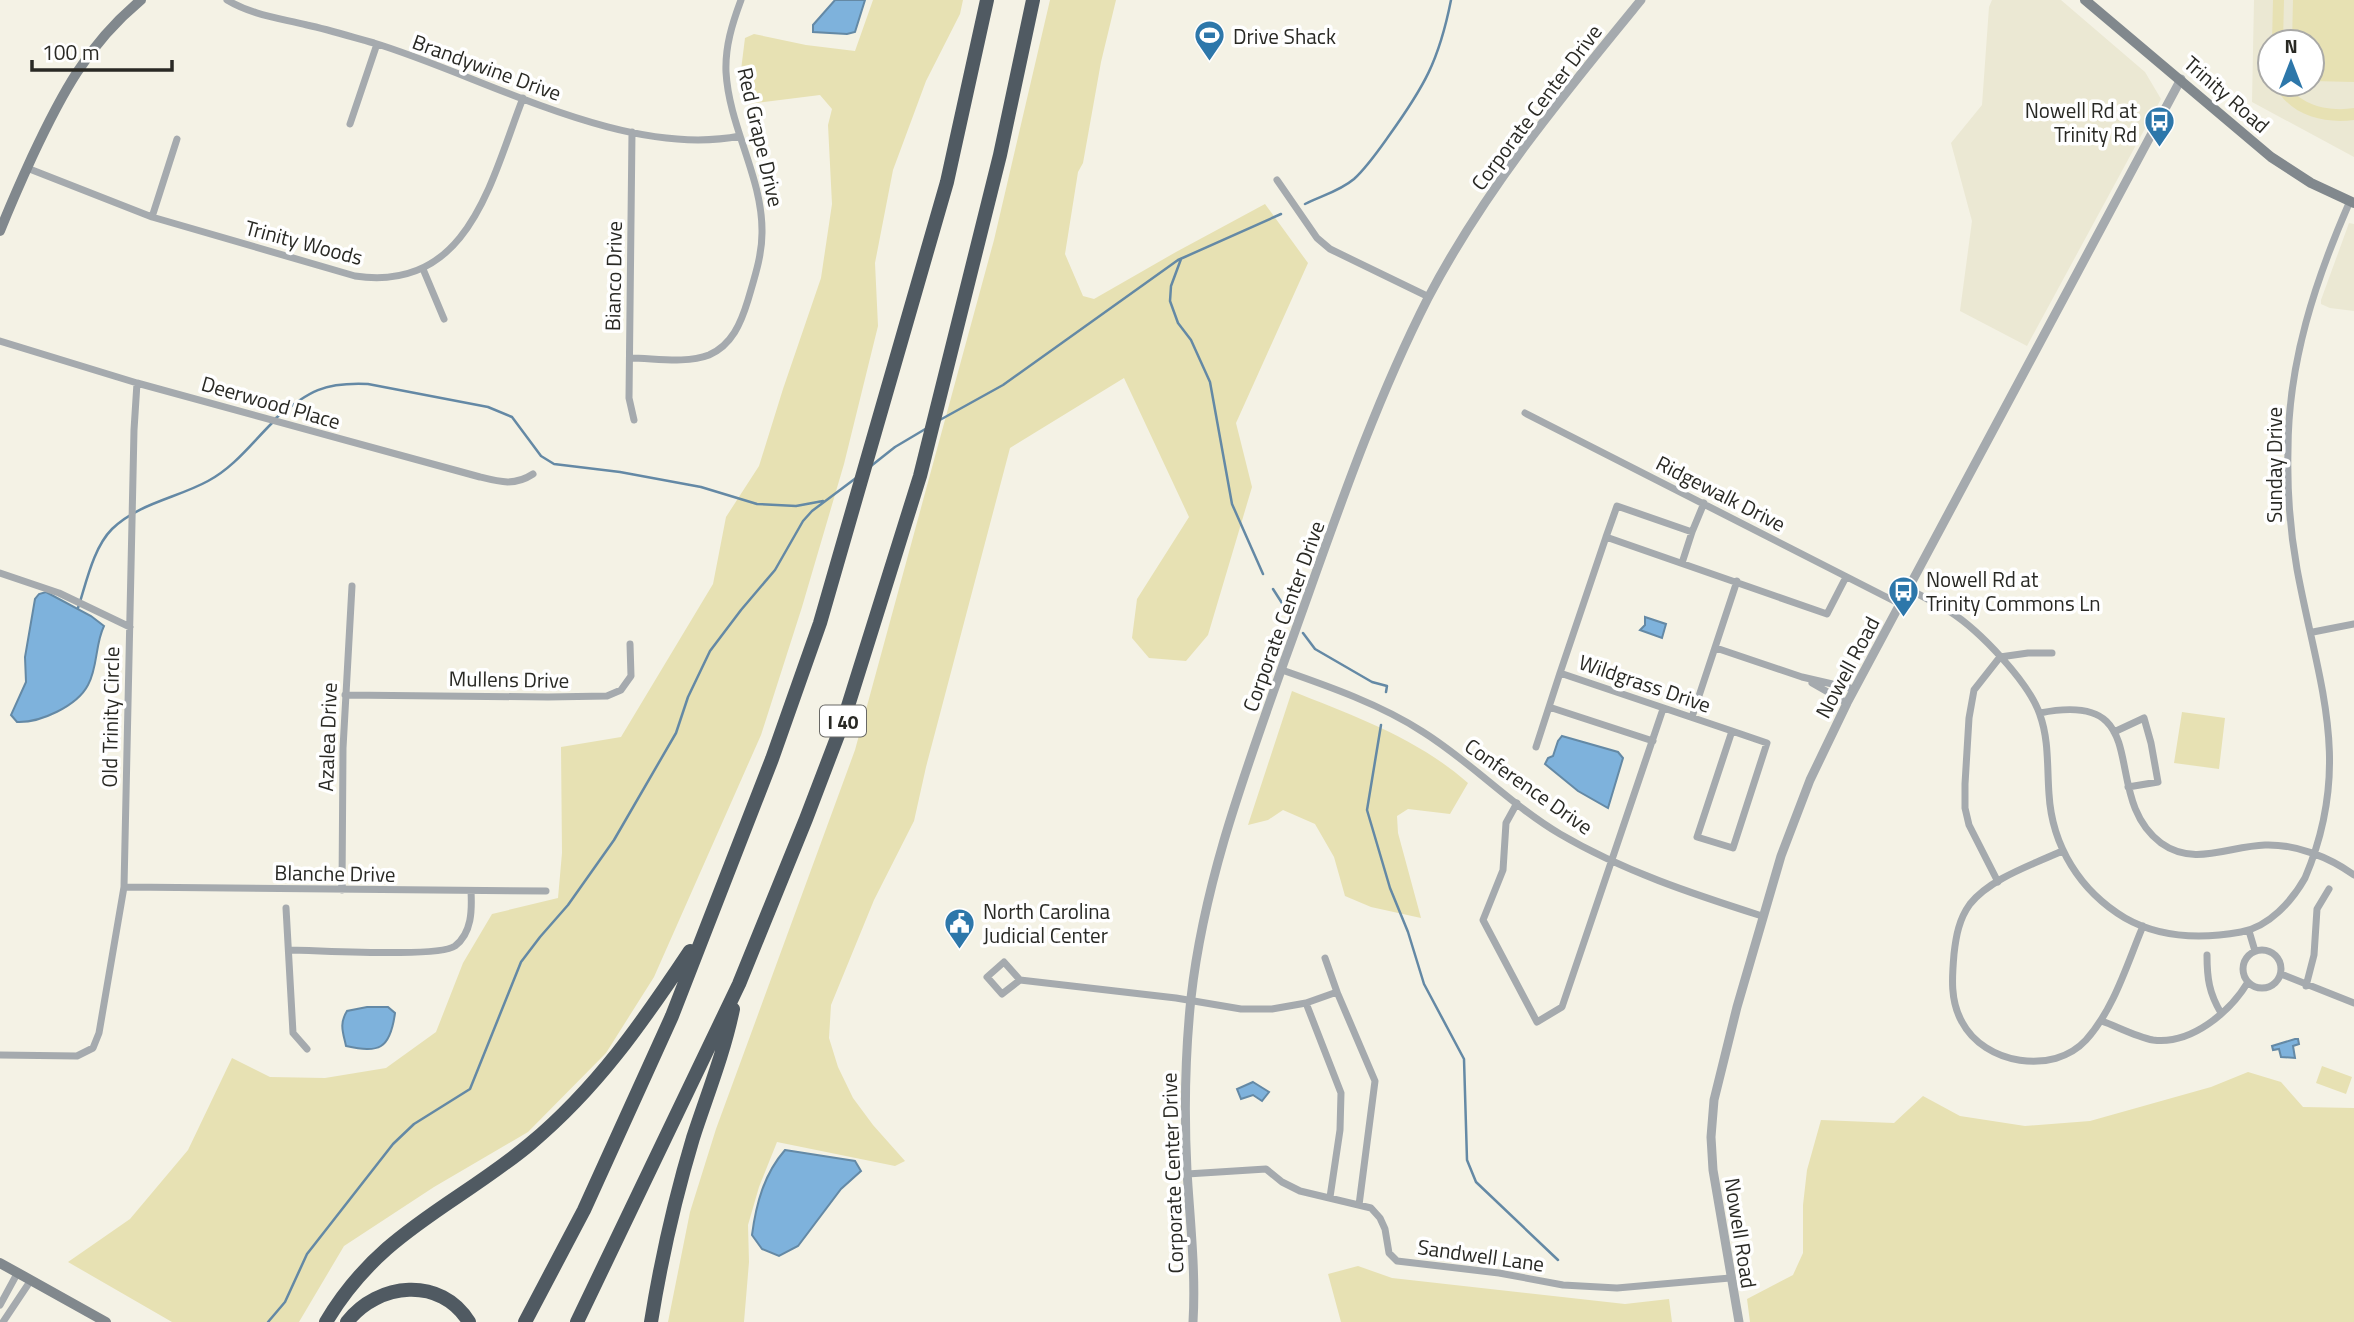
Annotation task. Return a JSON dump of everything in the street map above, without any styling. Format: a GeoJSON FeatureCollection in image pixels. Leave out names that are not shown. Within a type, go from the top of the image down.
{"type":"FeatureCollection","features":[{"type":"Feature","properties":{"kind":"highway","name":"I 40"},"geometry":{"type":"LineString","coordinates":[[526,1322],[584,1209],[672,1016],[772,759],[820,623],[943,195],[987,0]]}},
{"type":"Feature","properties":{"kind":"highway","name":"I 40"},"geometry":{"type":"LineString","coordinates":[[577,1322],[739,984],[802,831],[843,722],[920,476],[1000,155],[1033,0]]}},
{"type":"Feature","properties":{"kind":"highway"},"geometry":{"type":"LineString","coordinates":[[327,1322],[353,1282],[387,1247],[528,1145],[589,1088],[639,1028],[705,930]]}},
{"type":"Feature","properties":{"kind":"highway"},"geometry":{"type":"LineString","coordinates":[[651,1322],[673,1209],[694,1135],[727,1038],[739,984]]}},
{"type":"Feature","properties":{"kind":"highway"},"geometry":{"type":"LineString","coordinates":[[347,1322],[375,1298],[392,1291],[410,1289],[428,1291],[444,1297],[457,1306],[470,1322]]}},
{"type":"Feature","properties":{"kind":"main road"},"geometry":{"type":"LineString","coordinates":[[1,227],[59,100],[82,60],[114,24],[141,0]]}},
{"type":"Feature","properties":{"kind":"main road","name":"Trinity Road"},"geometry":{"type":"LineString","coordinates":[[2085,0],[2280,164],[2311,183],[2352,202]]}},
{"type":"Feature","properties":{"kind":"main road"},"geometry":{"type":"LineString","coordinates":[[0,1263],[106,1322]]}},
{"type":"Feature","properties":{"kind":"street","name":"Brandywine Drive"},"geometry":{"type":"LineString","coordinates":[[227,0],[257,14],[377,44],[565,114],[632,132],[697,139],[740,136]]}},
{"type":"Feature","properties":{"kind":"street","name":"Red Grape Drive"},"geometry":{"type":"LineString","coordinates":[[630,358],[690,359],[709,355],[725,345],[738,328],[759,260],[763,236],[760,205],[728,85],[726,55],[731,28],[741,0]]}},
{"type":"Feature","properties":{"kind":"street","name":"Corporate Center Drive"},"geometry":{"type":"LineString","coordinates":[[1193,1322],[1193,1258],[1185,1097],[1191,1000],[1204,915],[1219,855],[1367,433],[1429,297],[1503,176],[1552,110],[1641,0]]}},
{"type":"Feature","properties":{"kind":"street"},"geometry":{"type":"LineString","coordinates":[[350,124],[377,44]]}},
{"type":"Feature","properties":{"kind":"street","name":"Nowell Road"},"geometry":{"type":"LineString","coordinates":[[1739,1322],[1713,1170],[1711,1124],[1722,1065],[1762,916],[1798,808],[1854,689],[2181,79]]}},
{"type":"Feature","properties":{"kind":"street","name":"Trinity Woods"},"geometry":{"type":"LineString","coordinates":[[27,168],[152,217],[355,276],[382,278],[423,269],[449,252],[473,223],[523,98]]}},
{"type":"Feature","properties":{"kind":"street","name":"Bianco Drive"},"geometry":{"type":"LineString","coordinates":[[632,132],[629,398],[634,420]]}},
{"type":"Feature","properties":{"kind":"street"},"geometry":{"type":"LineString","coordinates":[[152,217],[177,139]]}},
{"type":"Feature","properties":{"kind":"street"},"geometry":{"type":"LineString","coordinates":[[1277,180],[1317,238],[1330,249],[1429,297]]}},
{"type":"Feature","properties":{"kind":"street","name":"Sunday Drive"},"geometry":{"type":"LineString","coordinates":[[2249,931],[2280,911],[2292,897],[2317,854],[2329,820],[2333,796],[2336,761],[2330,702],[2297,571],[2291,521],[2288,422],[2296,364],[2310,306],[2320,273],[2352,202]]}},
{"type":"Feature","properties":{"kind":"street"},"geometry":{"type":"LineString","coordinates":[[423,269],[444,319]]}},
{"type":"Feature","properties":{"kind":"street","name":"Deerwood Place"},"geometry":{"type":"LineString","coordinates":[[0,341],[137,383],[508,484],[523,481],[533,474]]}},
{"type":"Feature","properties":{"kind":"street","name":"Old Trinity Circle"},"geometry":{"type":"LineString","coordinates":[[0,1055],[77,1056],[93,1048],[99,1032],[124,887],[137,383]]}},
{"type":"Feature","properties":{"kind":"street","name":"Ridgewalk Drive"},"geometry":{"type":"LineString","coordinates":[[1525,412],[1900,604]]}},
{"type":"Feature","properties":{"kind":"street"},"geometry":{"type":"LineString","coordinates":[[1682,563],[1704,503]]}},
{"type":"Feature","properties":{"kind":"street","name":"Wildgrass Drive"},"geometry":{"type":"LineString","coordinates":[[1692,532],[1617,506],[1560,673],[1663,709],[1692,717],[1767,743],[1733,848],[1697,837],[1732,731]]}},
{"type":"Feature","properties":{"kind":"street"},"geometry":{"type":"LineString","coordinates":[[1606,537],[1827,614],[1846,577]]}},
{"type":"Feature","properties":{"kind":"street"},"geometry":{"type":"LineString","coordinates":[[0,572],[59,593],[130,627]]}},
{"type":"Feature","properties":{"kind":"street"},"geometry":{"type":"LineString","coordinates":[[1692,717],[1737,581]]}},
{"type":"Feature","properties":{"kind":"street","name":"Azalea Drive"},"geometry":{"type":"LineString","coordinates":[[342,890],[345,695],[352,586]]}},
{"type":"Feature","properties":{"kind":"street"},"geometry":{"type":"LineString","coordinates":[[1908,589],[1951,612],[1978,634],[2025,687],[2040,713],[2046,738],[2050,814],[2062,851],[2103,904],[2143,926],[2168,933],[2197,937],[2249,931],[2255,951]]}},
{"type":"Feature","properties":{"kind":"street"},"geometry":{"type":"LineString","coordinates":[[2313,632],[2354,624]]}},
{"type":"Feature","properties":{"kind":"street","name":"Mullens Drive"},"geometry":{"type":"LineString","coordinates":[[345,695],[607,696],[621,690],[631,676],[631,644]]}},
{"type":"Feature","properties":{"kind":"street"},"geometry":{"type":"LineString","coordinates":[[1716,648],[1802,677],[1854,689]]}},
{"type":"Feature","properties":{"kind":"street"},"geometry":{"type":"LineString","coordinates":[[1998,882],[1969,825],[1965,808],[1969,718],[1975,690],[2000,657],[2052,653]]}},
{"type":"Feature","properties":{"kind":"street","name":"Conference Drive"},"geometry":{"type":"LineString","coordinates":[[1282,670],[1382,710],[1423,732],[1558,833],[1612,861],[1662,882],[1762,916]]}},
{"type":"Feature","properties":{"kind":"street"},"geometry":{"type":"LineString","coordinates":[[1536,747],[1560,673]]}},
{"type":"Feature","properties":{"kind":"street"},"geometry":{"type":"LineString","coordinates":[[1802,677],[1847,703]]}},
{"type":"Feature","properties":{"kind":"street"},"geometry":{"type":"LineString","coordinates":[[1549,707],[1653,741]]}},
{"type":"Feature","properties":{"kind":"street"},"geometry":{"type":"LineString","coordinates":[[1517,803],[1506,823],[1503,870],[1483,919],[1537,1022],[1562,1007],[1663,709]]}},
{"type":"Feature","properties":{"kind":"street"},"geometry":{"type":"LineString","coordinates":[[2040,713],[2059,709],[2095,713],[2105,720],[2121,745],[2131,803],[2147,831],[2164,845],[2180,852],[2204,855],[2266,845],[2317,854],[2354,875]]}},
{"type":"Feature","properties":{"kind":"street"},"geometry":{"type":"LineString","coordinates":[[2114,732],[2144,718],[2151,743],[2158,782],[2128,787]]}},
{"type":"Feature","properties":{"kind":"street"},"geometry":{"type":"LineString","coordinates":[[2062,851],[1998,882],[1971,903],[1960,922],[1953,970],[1954,1002],[1968,1033],[1983,1047],[2004,1057],[2043,1061],[2064,1055],[2084,1043],[2102,1021],[2143,926]]}},
{"type":"Feature","properties":{"kind":"street","name":"Blanche Drive"},"geometry":{"type":"LineString","coordinates":[[124,887],[546,891]]}},
{"type":"Feature","properties":{"kind":"street"},"geometry":{"type":"LineString","coordinates":[[2306,986],[2314,955],[2317,909],[2329,889]]}},
{"type":"Feature","properties":{"kind":"street"},"geometry":{"type":"LineString","coordinates":[[289,950],[447,950],[461,940],[468,930],[471,891]]}},
{"type":"Feature","properties":{"kind":"street"},"geometry":{"type":"LineString","coordinates":[[286,908],[293,1033],[307,1049]]}},
{"type":"Feature","properties":{"kind":"street"},"geometry":{"type":"LineString","coordinates":[[2261,950],[2273,953],[2280,962],[2281,974],[2274,984],[2264,988],[2252,986],[2243,971],[2243,965],[2245,959],[2261,950]]}},
{"type":"Feature","properties":{"kind":"street"},"geometry":{"type":"LineString","coordinates":[[2207,955],[2209,988],[2221,1013]]}},
{"type":"Feature","properties":{"kind":"street"},"geometry":{"type":"LineString","coordinates":[[1325,958],[1336,992],[1374,1081],[1359,1205]]}},
{"type":"Feature","properties":{"kind":"street"},"geometry":{"type":"LineString","coordinates":[[1020,981],[1004,961],[987,977],[1002,994],[1020,981],[1191,1000],[1241,1009],[1272,1009],[1306,1003],[1336,992]]}},
{"type":"Feature","properties":{"kind":"street"},"geometry":{"type":"LineString","coordinates":[[2281,974],[2354,1003]]}},
{"type":"Feature","properties":{"kind":"street"},"geometry":{"type":"LineString","coordinates":[[2102,1021],[2153,1040],[2187,1035],[2221,1013],[2248,982]]}},
{"type":"Feature","properties":{"kind":"street"},"geometry":{"type":"LineString","coordinates":[[1306,1003],[1341,1093],[1340,1130],[1331,1197]]}},
{"type":"Feature","properties":{"kind":"street","name":"Sandwell Lane"},"geometry":{"type":"LineString","coordinates":[[1187,1174],[1266,1169],[1282,1182],[1300,1191],[1371,1208],[1380,1218],[1385,1229],[1389,1253],[1397,1261],[1499,1273],[1563,1285],[1617,1288],[1730,1278]]}},
{"type":"Feature","properties":{"kind":"street"},"geometry":{"type":"LineString","coordinates":[[0,1305],[18,1272]]}},
{"type":"Feature","properties":{"kind":"street"},"geometry":{"type":"LineString","coordinates":[[3,1322],[31,1280]]}},
{"type":"Feature","properties":{"kind":"shaded area"},"geometry":{"type":"Polygon","coordinates":[[[873,0],[963,0],[960,14],[926,81],[893,170],[875,263],[878,326],[844,464],[761,735],[654,977],[606,1053],[528,1132],[434,1187],[344,1246],[299,1322],[172,1322],[68,1262],[130,1219],[188,1150],[232,1058],[270,1077],[325,1078],[386,1068],[436,1032],[463,963],[492,914],[558,898],[562,853],[561,747],[621,737],[713,584],[726,517],[759,466],[821,278],[832,204],[828,125],[832,109],[820,95],[748,104],[739,86],[745,38],[754,34],[806,45],[855,51],[873,0]]]}},
{"type":"Feature","properties":{"kind":"shaded area"},"geometry":{"type":"Polygon","coordinates":[[[1050,0],[1116,0],[1101,62],[1083,163],[1078,172],[1065,254],[1083,296],[1094,299],[1265,204],[1308,263],[1236,423],[1252,487],[1208,635],[1186,661],[1149,658],[1132,638],[1137,599],[1189,517],[1124,378],[1010,448],[914,821],[874,900],[831,1005],[829,1038],[838,1067],[853,1098],[905,1161],[895,1166],[777,1142],[759,1187],[748,1225],[749,1262],[744,1322],[668,1322],[690,1212],[716,1129],[855,750],[994,240],[1050,0]]]}},
{"type":"Feature","properties":{"kind":"shaded area"},"geometry":{"type":"Polygon","coordinates":[[[1992,0],[2061,0],[2145,72],[2161,99],[2027,346],[1960,311],[1972,221],[1951,143],[1982,105],[1989,7],[1992,0]]]}},
{"type":"Feature","properties":{"kind":"shaded area"},"geometry":{"type":"Polygon","coordinates":[[[2254,0],[2354,0],[2354,157],[2252,102],[2254,0]]]}},
{"type":"Feature","properties":{"kind":"shaded area"},"geometry":{"type":"Polygon","coordinates":[[[2273,0],[2284,0],[2283,28],[2272,28],[2273,0]]]}},
{"type":"Feature","properties":{"kind":"shaded area"},"geometry":{"type":"Polygon","coordinates":[[[2293,0],[2354,0],[2354,82],[2326,81],[2326,28],[2292,28],[2293,0]]]}},
{"type":"Feature","properties":{"kind":"shaded area"},"geometry":{"type":"Polygon","coordinates":[[[2283,98],[2300,98],[2326,108],[2354,108],[2354,120],[2319,119],[2283,98]]]}},
{"type":"Feature","properties":{"kind":"shaded area"},"geometry":{"type":"Polygon","coordinates":[[[2349,223],[2354,224],[2354,311],[2321,304],[2349,223]]]}},
{"type":"Feature","properties":{"kind":"shaded area"},"geometry":{"type":"Polygon","coordinates":[[[1292,691],[1406,741],[1428,753],[1468,783],[1450,814],[1408,809],[1397,816],[1398,833],[1421,918],[1371,907],[1345,896],[1334,857],[1315,824],[1283,810],[1268,820],[1248,825],[1292,691]]]}},
{"type":"Feature","properties":{"kind":"shaded area"},"geometry":{"type":"Polygon","coordinates":[[[2182,712],[2225,718],[2219,769],[2174,763],[2182,712]]]}},
{"type":"Feature","properties":{"kind":"shaded area"},"geometry":{"type":"Polygon","coordinates":[[[2322,1066],[2352,1077],[2346,1094],[2316,1083],[2322,1066]]]}},
{"type":"Feature","properties":{"kind":"shaded area"},"geometry":{"type":"Polygon","coordinates":[[[2248,1072],[2281,1082],[2303,1107],[2354,1108],[2354,1322],[1750,1322],[1747,1299],[1793,1275],[1803,1253],[1803,1205],[1807,1170],[1821,1120],[1894,1123],[1923,1096],[1960,1116],[2025,1126],[2090,1121],[2211,1087],[2248,1072]]]}},
{"type":"Feature","properties":{"kind":"shaded area"},"geometry":{"type":"Polygon","coordinates":[[[1358,1266],[1392,1278],[1625,1304],[1669,1299],[1672,1322],[1341,1322],[1328,1274],[1358,1266]]]}},
{"type":"Feature","properties":{"kind":"water"},"geometry":{"type":"Polygon","coordinates":[[[835,0],[865,0],[855,32],[813,32],[813,25],[835,0]]]}},
{"type":"Feature","properties":{"kind":"water"},"geometry":{"type":"Polygon","coordinates":[[[46,592],[104,626],[91,678],[83,693],[57,712],[36,720],[17,722],[11,715],[26,682],[25,657],[35,599],[46,592]]]}},
{"type":"Feature","properties":{"kind":"water"},"geometry":{"type":"Polygon","coordinates":[[[1645,617],[1666,624],[1662,638],[1640,630],[1645,625],[1645,617]]]}},
{"type":"Feature","properties":{"kind":"water"},"geometry":{"type":"Polygon","coordinates":[[[1562,736],[1618,752],[1623,758],[1608,808],[1578,791],[1545,764],[1548,758],[1553,756],[1562,736]]]}},
{"type":"Feature","properties":{"kind":"water"},"geometry":{"type":"Polygon","coordinates":[[[388,1007],[395,1013],[390,1035],[386,1042],[375,1048],[346,1046],[342,1024],[347,1011],[388,1007]]]}},
{"type":"Feature","properties":{"kind":"water"},"geometry":{"type":"Polygon","coordinates":[[[2298,1039],[2299,1044],[2293,1046],[2295,1058],[2281,1057],[2279,1049],[2273,1050],[2272,1046],[2298,1039]]]}},
{"type":"Feature","properties":{"kind":"water"},"geometry":{"type":"Polygon","coordinates":[[[1253,1082],[1269,1092],[1262,1101],[1253,1095],[1241,1099],[1237,1089],[1253,1082]]]}},
{"type":"Feature","properties":{"kind":"water"},"geometry":{"type":"Polygon","coordinates":[[[785,1150],[855,1161],[861,1171],[841,1189],[798,1246],[779,1256],[762,1249],[752,1235],[762,1190],[785,1150]]]}},
{"type":"Feature","properties":{"kind":"waterway"},"geometry":{"type":"LineString","coordinates":[[1305,204],[1349,183],[1368,164],[1384,142],[1421,88],[1441,40],[1451,0]]}},
{"type":"Feature","properties":{"kind":"waterway"},"geometry":{"type":"LineString","coordinates":[[938,421],[1003,385],[1178,260],[1281,214]]}},
{"type":"Feature","properties":{"kind":"waterway"},"geometry":{"type":"LineString","coordinates":[[1181,259],[1171,286],[1170,301],[1178,323],[1191,340],[1210,382],[1232,504],[1263,574]]}},
{"type":"Feature","properties":{"kind":"waterway"},"geometry":{"type":"LineString","coordinates":[[276,418],[318,390],[340,385],[368,384],[488,407],[512,417],[541,456],[554,464],[620,472],[701,487],[757,504],[796,506],[823,501]]}},
{"type":"Feature","properties":{"kind":"waterway"},"geometry":{"type":"LineString","coordinates":[[78,608],[95,556],[112,529],[134,513],[196,487],[217,475],[242,455],[272,423]]}},
{"type":"Feature","properties":{"kind":"waterway"},"geometry":{"type":"LineString","coordinates":[[871,466],[895,447],[927,428]]}},
{"type":"Feature","properties":{"kind":"waterway"},"geometry":{"type":"LineString","coordinates":[[268,1322],[285,1302],[307,1254],[393,1144],[414,1124],[470,1089],[521,962],[568,905],[614,840],[676,733],[688,697],[710,651],[775,570],[803,521],[856,478]]}},
{"type":"Feature","properties":{"kind":"waterway"},"geometry":{"type":"LineString","coordinates":[[1273,589],[1289,614]]}},
{"type":"Feature","properties":{"kind":"waterway"},"geometry":{"type":"LineString","coordinates":[[1303,633],[1315,649],[1372,682],[1387,686],[1386,692]]}},
{"type":"Feature","properties":{"kind":"waterway"},"geometry":{"type":"LineString","coordinates":[[1381,725],[1367,810],[1390,888],[1408,932],[1424,984],[1464,1059],[1467,1160],[1476,1182],[1558,1260]]}},
{"type":"Feature","properties":{"kind":"place","name":"Drive Shack"},"geometry":{"type":"Point","coordinates":[1210,63]}},
{"type":"Feature","properties":{"kind":"place","name":"Nowell Rd at Trinity Rd"},"geometry":{"type":"Point","coordinates":[2160,149]}},
{"type":"Feature","properties":{"kind":"place","name":"Nowell Rd at Trinity Commons Ln"},"geometry":{"type":"Point","coordinates":[1903,618]}},
{"type":"Feature","properties":{"kind":"place","name":"North Carolina Judicial Center"},"geometry":{"type":"Point","coordinates":[960,950]}}]}
